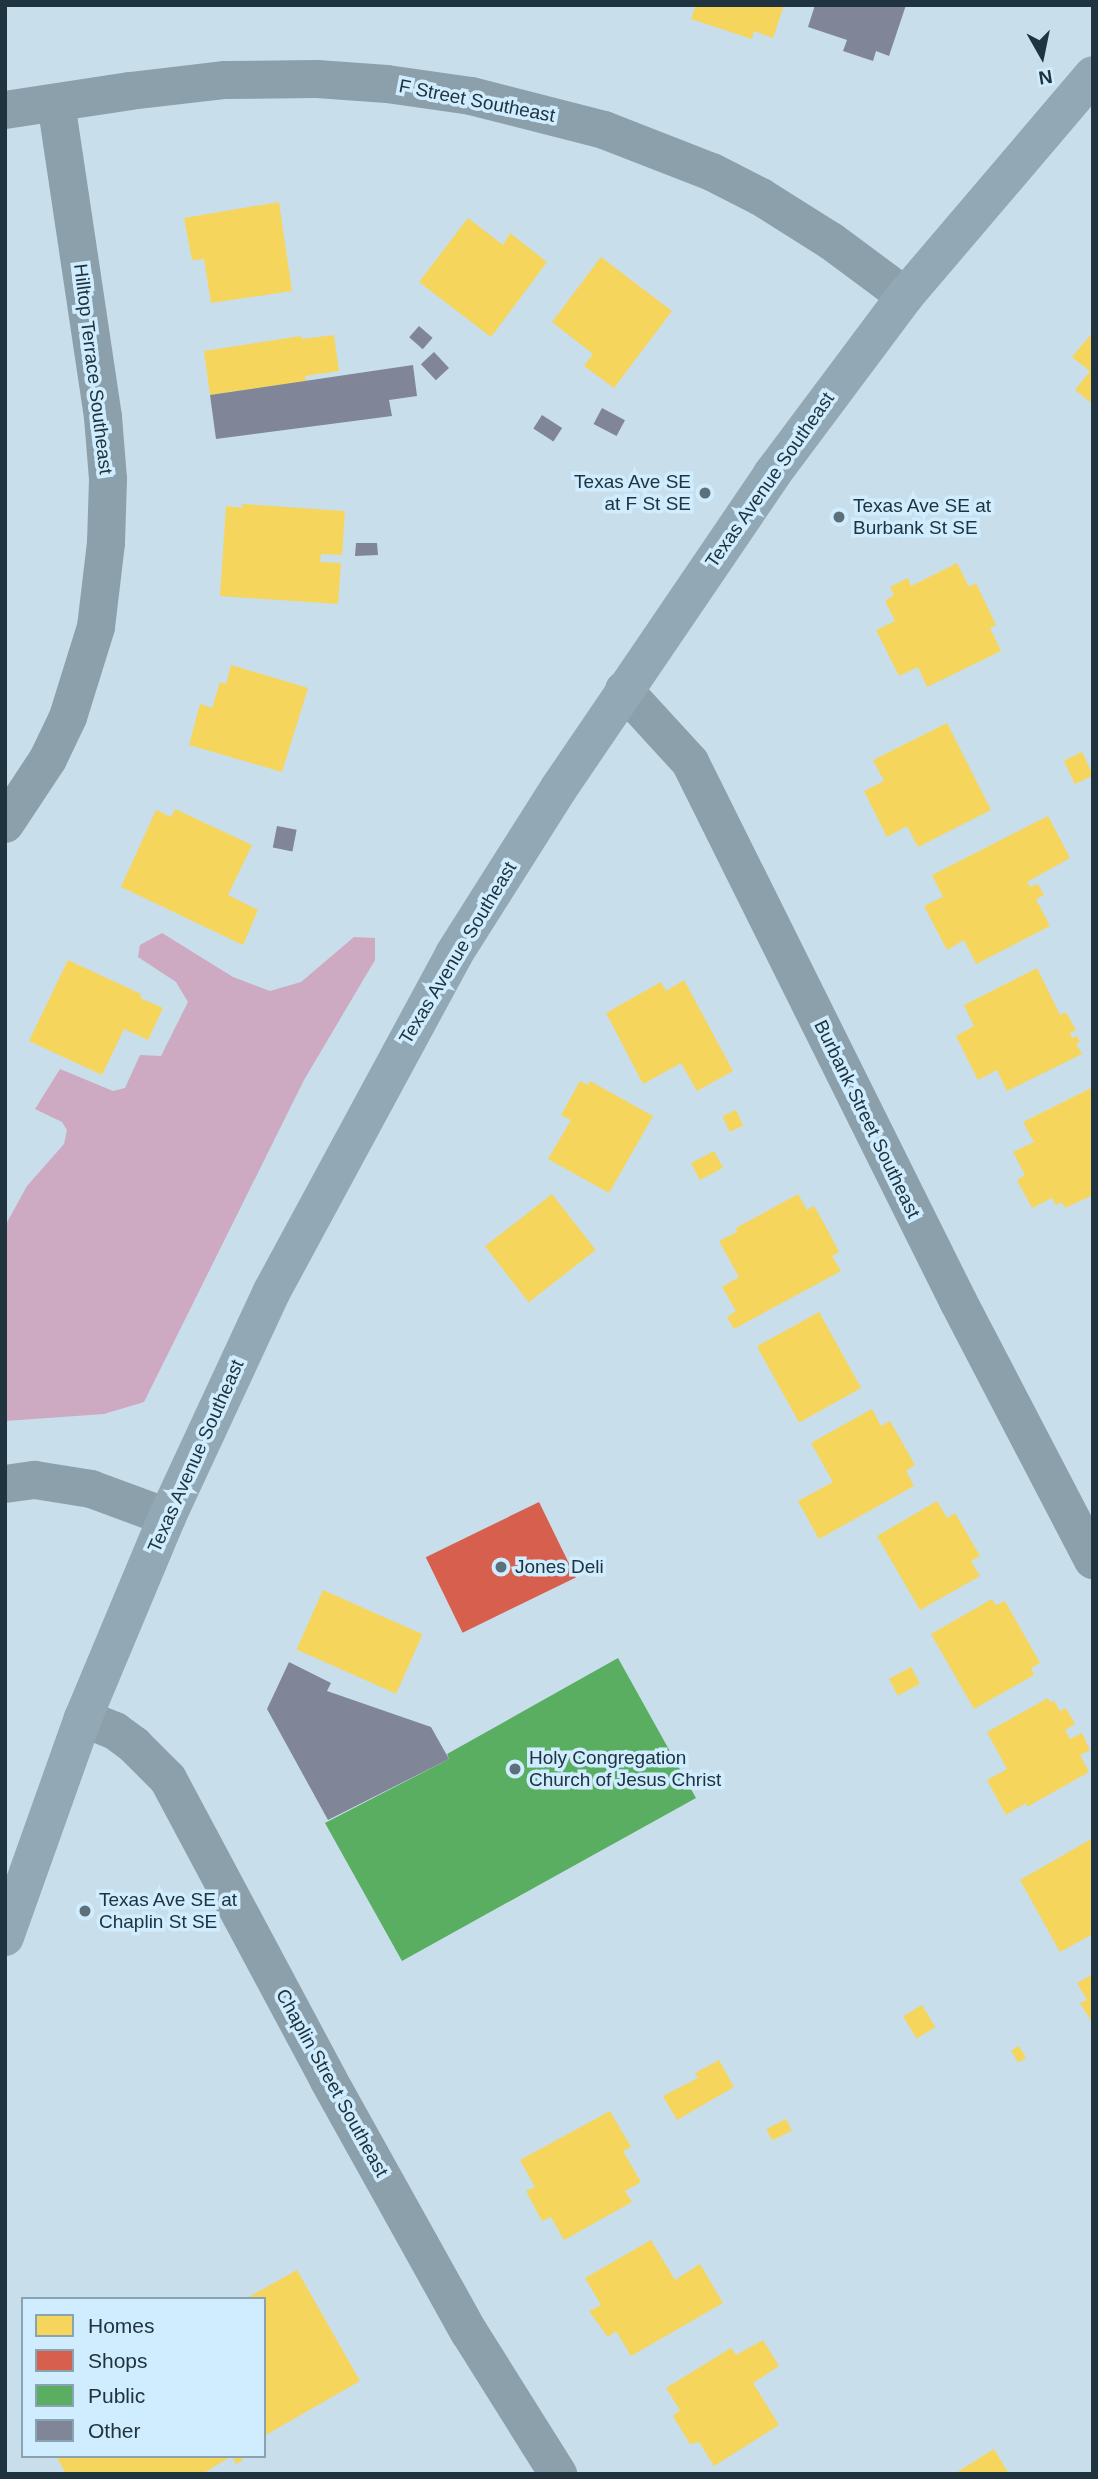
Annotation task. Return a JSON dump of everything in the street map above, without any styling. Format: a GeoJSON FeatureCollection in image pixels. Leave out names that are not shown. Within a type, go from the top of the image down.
{"type":"FeatureCollection","features":[{"type":"Feature","properties":{"kind":"main road","name":"Texas Avenue Southeast"},"geometry":{"type":"LineString","coordinates":[[5,1937],[83,1718],[167,1517],[272,1291],[454,954],[624,690],[772,474],[905,296],[1093,75]]}},
{"type":"Feature","properties":{"kind":"street","name":"F Street Southeast"},"geometry":{"type":"LineString","coordinates":[[5,110],[225,80],[317,79],[387,84],[527,108],[604,130],[712,172],[761,197],[831,241],[905,296]]}},
{"type":"Feature","properties":{"kind":"street","name":"Hilltop Terrace Southeast"},"geometry":{"type":"LineString","coordinates":[[5,824],[36,779],[68,717],[96,627],[107,543],[108,479],[103,416],[55,103]]}},
{"type":"Feature","properties":{"kind":"street","name":"Burbank Street Southeast"},"geometry":{"type":"LineString","coordinates":[[624,690],[690,762],[958,1301],[1093,1560]]}},
{"type":"Feature","properties":{"kind":"street"},"geometry":{"type":"LineString","coordinates":[[5,1484],[35,1480],[90,1489],[167,1517]]}},
{"type":"Feature","properties":{"kind":"street","name":"Chaplin Street Southeast"},"geometry":{"type":"LineString","coordinates":[[83,1718],[115,1731],[134,1745],[168,1779],[328,2078],[463,2320],[558,2474]]}},
{"type":"Feature","properties":{"kind":"shaded area"},"geometry":{"type":"Polygon","coordinates":[[[162,933],[233,977],[270,991],[301,982],[354,937],[375,938],[375,960],[304,1080],[144,1402],[104,1414],[5,1421],[5,1226],[27,1186],[64,1144],[67,1130],[62,1122],[35,1109],[60,1069],[113,1091],[125,1088],[140,1055],[161,1056],[188,1002],[176,982],[138,957],[140,945],[162,933]]]}},
{"type":"Feature","properties":{"kind":"building: Homes"},"geometry":{"type":"Polygon","coordinates":[[[696,5],[784,5],[773,38],[754,31],[752,39],[691,19],[696,5]]]}},
{"type":"Feature","properties":{"kind":"building: Homes"},"geometry":{"type":"Polygon","coordinates":[[[279,202],[292,291],[211,303],[204,259],[192,260],[184,218],[279,202]]]}},
{"type":"Feature","properties":{"kind":"building: Homes"},"geometry":{"type":"Polygon","coordinates":[[[468,218],[503,245],[510,233],[547,262],[491,337],[419,282],[468,218]]]}},
{"type":"Feature","properties":{"kind":"building: Homes"},"geometry":{"type":"Polygon","coordinates":[[[601,257],[672,311],[614,388],[584,366],[593,354],[552,322],[601,257]]]}},
{"type":"Feature","properties":{"kind":"building: Homes"},"geometry":{"type":"Polygon","coordinates":[[[1093,332],[1093,404],[1075,390],[1090,371],[1072,357],[1093,332]]]}},
{"type":"Feature","properties":{"kind":"building: Homes"},"geometry":{"type":"Polygon","coordinates":[[[334,335],[339,371],[305,376],[306,381],[210,395],[204,351],[301,336],[302,339],[334,335]]]}},
{"type":"Feature","properties":{"kind":"building: Homes"},"geometry":{"type":"Polygon","coordinates":[[[242,504],[345,511],[342,555],[321,554],[320,562],[341,563],[338,604],[220,596],[226,506],[242,508],[242,504]]]}},
{"type":"Feature","properties":{"kind":"building: Homes"},"geometry":{"type":"Polygon","coordinates":[[[957,563],[969,587],[976,583],[996,625],[990,628],[1001,651],[927,687],[918,667],[899,676],[876,630],[895,621],[885,601],[894,595],[890,587],[908,578],[911,586],[957,563]]]}},
{"type":"Feature","properties":{"kind":"building: Homes"},"geometry":{"type":"Polygon","coordinates":[[[231,665],[308,688],[282,772],[189,745],[200,704],[212,708],[220,682],[226,684],[231,665]]]}},
{"type":"Feature","properties":{"kind":"building: Homes"},"geometry":{"type":"Polygon","coordinates":[[[947,723],[991,810],[918,847],[907,826],[887,837],[864,791],[884,781],[873,760],[947,723]]]}},
{"type":"Feature","properties":{"kind":"building: Homes"},"geometry":{"type":"Polygon","coordinates":[[[1082,752],[1093,776],[1075,784],[1064,760],[1082,752]]]}},
{"type":"Feature","properties":{"kind":"building: Homes"},"geometry":{"type":"Polygon","coordinates":[[[175,809],[252,845],[228,895],[258,910],[243,945],[121,887],[156,810],[171,817],[175,809]]]}},
{"type":"Feature","properties":{"kind":"building: Homes"},"geometry":{"type":"Polygon","coordinates":[[[1048,816],[1070,858],[1027,882],[1030,887],[1038,884],[1044,895],[1036,899],[1050,926],[976,964],[964,940],[947,950],[924,906],[943,897],[932,875],[1048,816]]]}},
{"type":"Feature","properties":{"kind":"building: Homes"},"geometry":{"type":"Polygon","coordinates":[[[68,960],[141,994],[140,998],[163,1008],[148,1040],[124,1029],[102,1075],[29,1041],[68,960]]]}},
{"type":"Feature","properties":{"kind":"building: Homes"},"geometry":{"type":"Polygon","coordinates":[[[1037,968],[1060,1015],[1066,1012],[1076,1030],[1070,1033],[1072,1038],[1077,1036],[1080,1042],[1076,1044],[1082,1054],[1007,1091],[997,1070],[978,1080],[956,1036],[974,1026],[964,1005],[1037,968]]]}},
{"type":"Feature","properties":{"kind":"building: Homes"},"geometry":{"type":"Polygon","coordinates":[[[684,980],[733,1071],[697,1091],[681,1063],[643,1084],[606,1013],[661,982],[666,991],[684,980]]]}},
{"type":"Feature","properties":{"kind":"building: Homes"},"geometry":{"type":"Polygon","coordinates":[[[580,1081],[588,1085],[590,1081],[653,1116],[609,1193],[548,1159],[571,1120],[561,1115],[580,1081]]]}},
{"type":"Feature","properties":{"kind":"building: Homes"},"geometry":{"type":"Polygon","coordinates":[[[1093,1087],[1093,1195],[1065,1208],[1062,1202],[1056,1205],[1052,1198],[1032,1208],[1017,1180],[1025,1175],[1013,1152],[1034,1142],[1023,1122],[1093,1087]]]}},
{"type":"Feature","properties":{"kind":"building: Homes"},"geometry":{"type":"Polygon","coordinates":[[[736,1110],[743,1125],[730,1132],[722,1116],[736,1110]]]}},
{"type":"Feature","properties":{"kind":"building: Homes"},"geometry":{"type":"Polygon","coordinates":[[[714,1151],[723,1168],[700,1180],[691,1163],[714,1151]]]}},
{"type":"Feature","properties":{"kind":"building: Homes"},"geometry":{"type":"Polygon","coordinates":[[[552,1194],[596,1250],[529,1302],[485,1246],[552,1194]]]}},
{"type":"Feature","properties":{"kind":"building: Homes"},"geometry":{"type":"Polygon","coordinates":[[[798,1194],[807,1210],[814,1206],[826,1227],[839,1252],[832,1256],[841,1271],[734,1329],[727,1317],[736,1311],[722,1287],[739,1277],[719,1241],[737,1232],[736,1228],[798,1194]]]}},
{"type":"Feature","properties":{"kind":"building: Homes"},"geometry":{"type":"Polygon","coordinates":[[[819,1312],[861,1388],[799,1423],[757,1346],[819,1312]]]}},
{"type":"Feature","properties":{"kind":"building: Homes"},"geometry":{"type":"Polygon","coordinates":[[[872,1409],[881,1426],[890,1421],[915,1465],[906,1471],[914,1486],[819,1539],[798,1501],[833,1482],[811,1443],[872,1409]]]}},
{"type":"Feature","properties":{"kind":"building: Homes"},"geometry":{"type":"Polygon","coordinates":[[[937,1501],[947,1518],[955,1513],[980,1556],[971,1561],[980,1576],[920,1610],[877,1536],[937,1501]]]}},
{"type":"Feature","properties":{"kind":"building: Homes"},"geometry":{"type":"Polygon","coordinates":[[[323,1590],[423,1634],[396,1694],[297,1649],[323,1590]]]}},
{"type":"Feature","properties":{"kind":"building: Homes"},"geometry":{"type":"Polygon","coordinates":[[[992,1599],[996,1605],[1005,1601],[1040,1663],[1031,1668],[1034,1675],[974,1709],[931,1634],[992,1599]]]}},
{"type":"Feature","properties":{"kind":"building: Homes"},"geometry":{"type":"Polygon","coordinates":[[[911,1667],[920,1684],[898,1696],[889,1679],[911,1667]]]}},
{"type":"Feature","properties":{"kind":"building: Homes"},"geometry":{"type":"Polygon","coordinates":[[[1048,1698],[1050,1702],[1054,1701],[1060,1711],[1066,1708],[1075,1724],[1065,1730],[1070,1739],[1082,1733],[1090,1750],[1080,1755],[1089,1772],[1027,1807],[1026,1803],[1006,1815],[987,1780],[1007,1769],[987,1732],[1048,1698]]]}},
{"type":"Feature","properties":{"kind":"building: Homes"},"geometry":{"type":"Polygon","coordinates":[[[1093,1838],[1093,1934],[1060,1952],[1020,1880],[1093,1838]]]}},
{"type":"Feature","properties":{"kind":"building: Homes"},"geometry":{"type":"Polygon","coordinates":[[[1093,1974],[1093,2024],[1080,2003],[1087,2000],[1077,1983],[1093,1974]]]}},
{"type":"Feature","properties":{"kind":"building: Homes"},"geometry":{"type":"Polygon","coordinates":[[[922,2005],[935,2027],[917,2039],[903,2016],[922,2005]]]}},
{"type":"Feature","properties":{"kind":"building: Homes"},"geometry":{"type":"Polygon","coordinates":[[[1019,2046],[1026,2058],[1018,2063],[1011,2050],[1019,2046]]]}},
{"type":"Feature","properties":{"kind":"building: Homes"},"geometry":{"type":"Polygon","coordinates":[[[719,2060],[734,2087],[677,2120],[663,2096],[698,2078],[695,2073],[719,2060]]]}},
{"type":"Feature","properties":{"kind":"building: Homes"},"geometry":{"type":"Polygon","coordinates":[[[610,2111],[631,2147],[623,2151],[641,2182],[625,2191],[632,2202],[564,2240],[551,2217],[542,2221],[526,2191],[535,2187],[520,2160],[610,2111]]]}},
{"type":"Feature","properties":{"kind":"building: Homes"},"geometry":{"type":"Polygon","coordinates":[[[786,2119],[792,2131],[772,2141],[766,2129],[786,2119]]]}},
{"type":"Feature","properties":{"kind":"building: Homes"},"geometry":{"type":"Polygon","coordinates":[[[651,2240],[675,2280],[700,2264],[723,2303],[631,2356],[616,2331],[608,2337],[589,2311],[601,2305],[585,2278],[651,2240]]]}},
{"type":"Feature","properties":{"kind":"building: Homes"},"geometry":{"type":"Polygon","coordinates":[[[297,2270],[360,2381],[266,2435],[266,2297],[249,2297],[297,2270]]]}},
{"type":"Feature","properties":{"kind":"building: Homes"},"geometry":{"type":"Polygon","coordinates":[[[763,2340],[779,2366],[753,2383],[779,2425],[714,2466],[699,2442],[690,2444],[673,2416],[680,2410],[666,2388],[731,2348],[736,2355],[763,2340]]]}},
{"type":"Feature","properties":{"kind":"building: Homes"},"geometry":{"type":"Polygon","coordinates":[[[994,2449],[1009,2474],[954,2474],[994,2449]]]}},
{"type":"Feature","properties":{"kind":"building: Homes"},"geometry":{"type":"Polygon","coordinates":[[[57,2458],[229,2458],[202,2474],[66,2474],[57,2458]]]}},
{"type":"Feature","properties":{"kind":"building: Homes"},"geometry":{"type":"Polygon","coordinates":[[[233,2458],[242,2458],[243,2460],[236,2464],[233,2458]]]}},
{"type":"Feature","properties":{"kind":"building: Shops","name":"Jones Deli"},"geometry":{"type":"Polygon","coordinates":[[[539,1502],[576,1577],[463,1633],[426,1557],[539,1502]]]}},
{"type":"Feature","properties":{"kind":"building: Public"},"geometry":{"type":"Polygon","coordinates":[[[618,1658],[696,1798],[402,1961],[325,1823],[449,1759],[447,1754],[618,1658]]]}},
{"type":"Feature","properties":{"kind":"building: Other"},"geometry":{"type":"Polygon","coordinates":[[[815,5],[906,5],[889,56],[876,51],[873,61],[843,51],[847,40],[808,27],[815,5]]]}},
{"type":"Feature","properties":{"kind":"building: Other"},"geometry":{"type":"Polygon","coordinates":[[[419,326],[433,338],[423,349],[409,337],[419,326]]]}},
{"type":"Feature","properties":{"kind":"building: Other"},"geometry":{"type":"Polygon","coordinates":[[[434,352],[449,368],[436,380],[421,364],[434,352]]]}},
{"type":"Feature","properties":{"kind":"building: Other"},"geometry":{"type":"Polygon","coordinates":[[[413,365],[417,396],[389,400],[392,416],[216,439],[210,395],[413,365]]]}},
{"type":"Feature","properties":{"kind":"building: Other"},"geometry":{"type":"Polygon","coordinates":[[[602,408],[625,420],[617,436],[594,424],[602,408]]]}},
{"type":"Feature","properties":{"kind":"building: Other"},"geometry":{"type":"Polygon","coordinates":[[[542,415],[562,428],[553,441],[533,428],[542,415]]]}},
{"type":"Feature","properties":{"kind":"building: Other"},"geometry":{"type":"Polygon","coordinates":[[[356,543],[377,543],[378,555],[355,556],[356,543]]]}},
{"type":"Feature","properties":{"kind":"building: Other"},"geometry":{"type":"Polygon","coordinates":[[[277,826],[297,830],[292,851],[273,848],[277,826]]]}},
{"type":"Feature","properties":{"kind":"building: Other"},"geometry":{"type":"Polygon","coordinates":[[[289,1662],[331,1683],[327,1691],[431,1727],[449,1759],[328,1820],[267,1709],[289,1662]]]}},
{"type":"Feature","properties":{"kind":"place","name":"Texas Ave SE at F St SE"},"geometry":{"type":"Point","coordinates":[705,493]}},
{"type":"Feature","properties":{"kind":"place","name":"Texas Ave SE at Burbank St SE"},"geometry":{"type":"Point","coordinates":[839,517]}},
{"type":"Feature","properties":{"kind":"place","name":"Jones Deli"},"geometry":{"type":"Point","coordinates":[501,1567]}},
{"type":"Feature","properties":{"kind":"place","name":"Holy Congregation Church of Jesus Christ"},"geometry":{"type":"Point","coordinates":[515,1769]}},
{"type":"Feature","properties":{"kind":"place","name":"Texas Ave SE at Chaplin St SE"},"geometry":{"type":"Point","coordinates":[85,1911]}}]}
